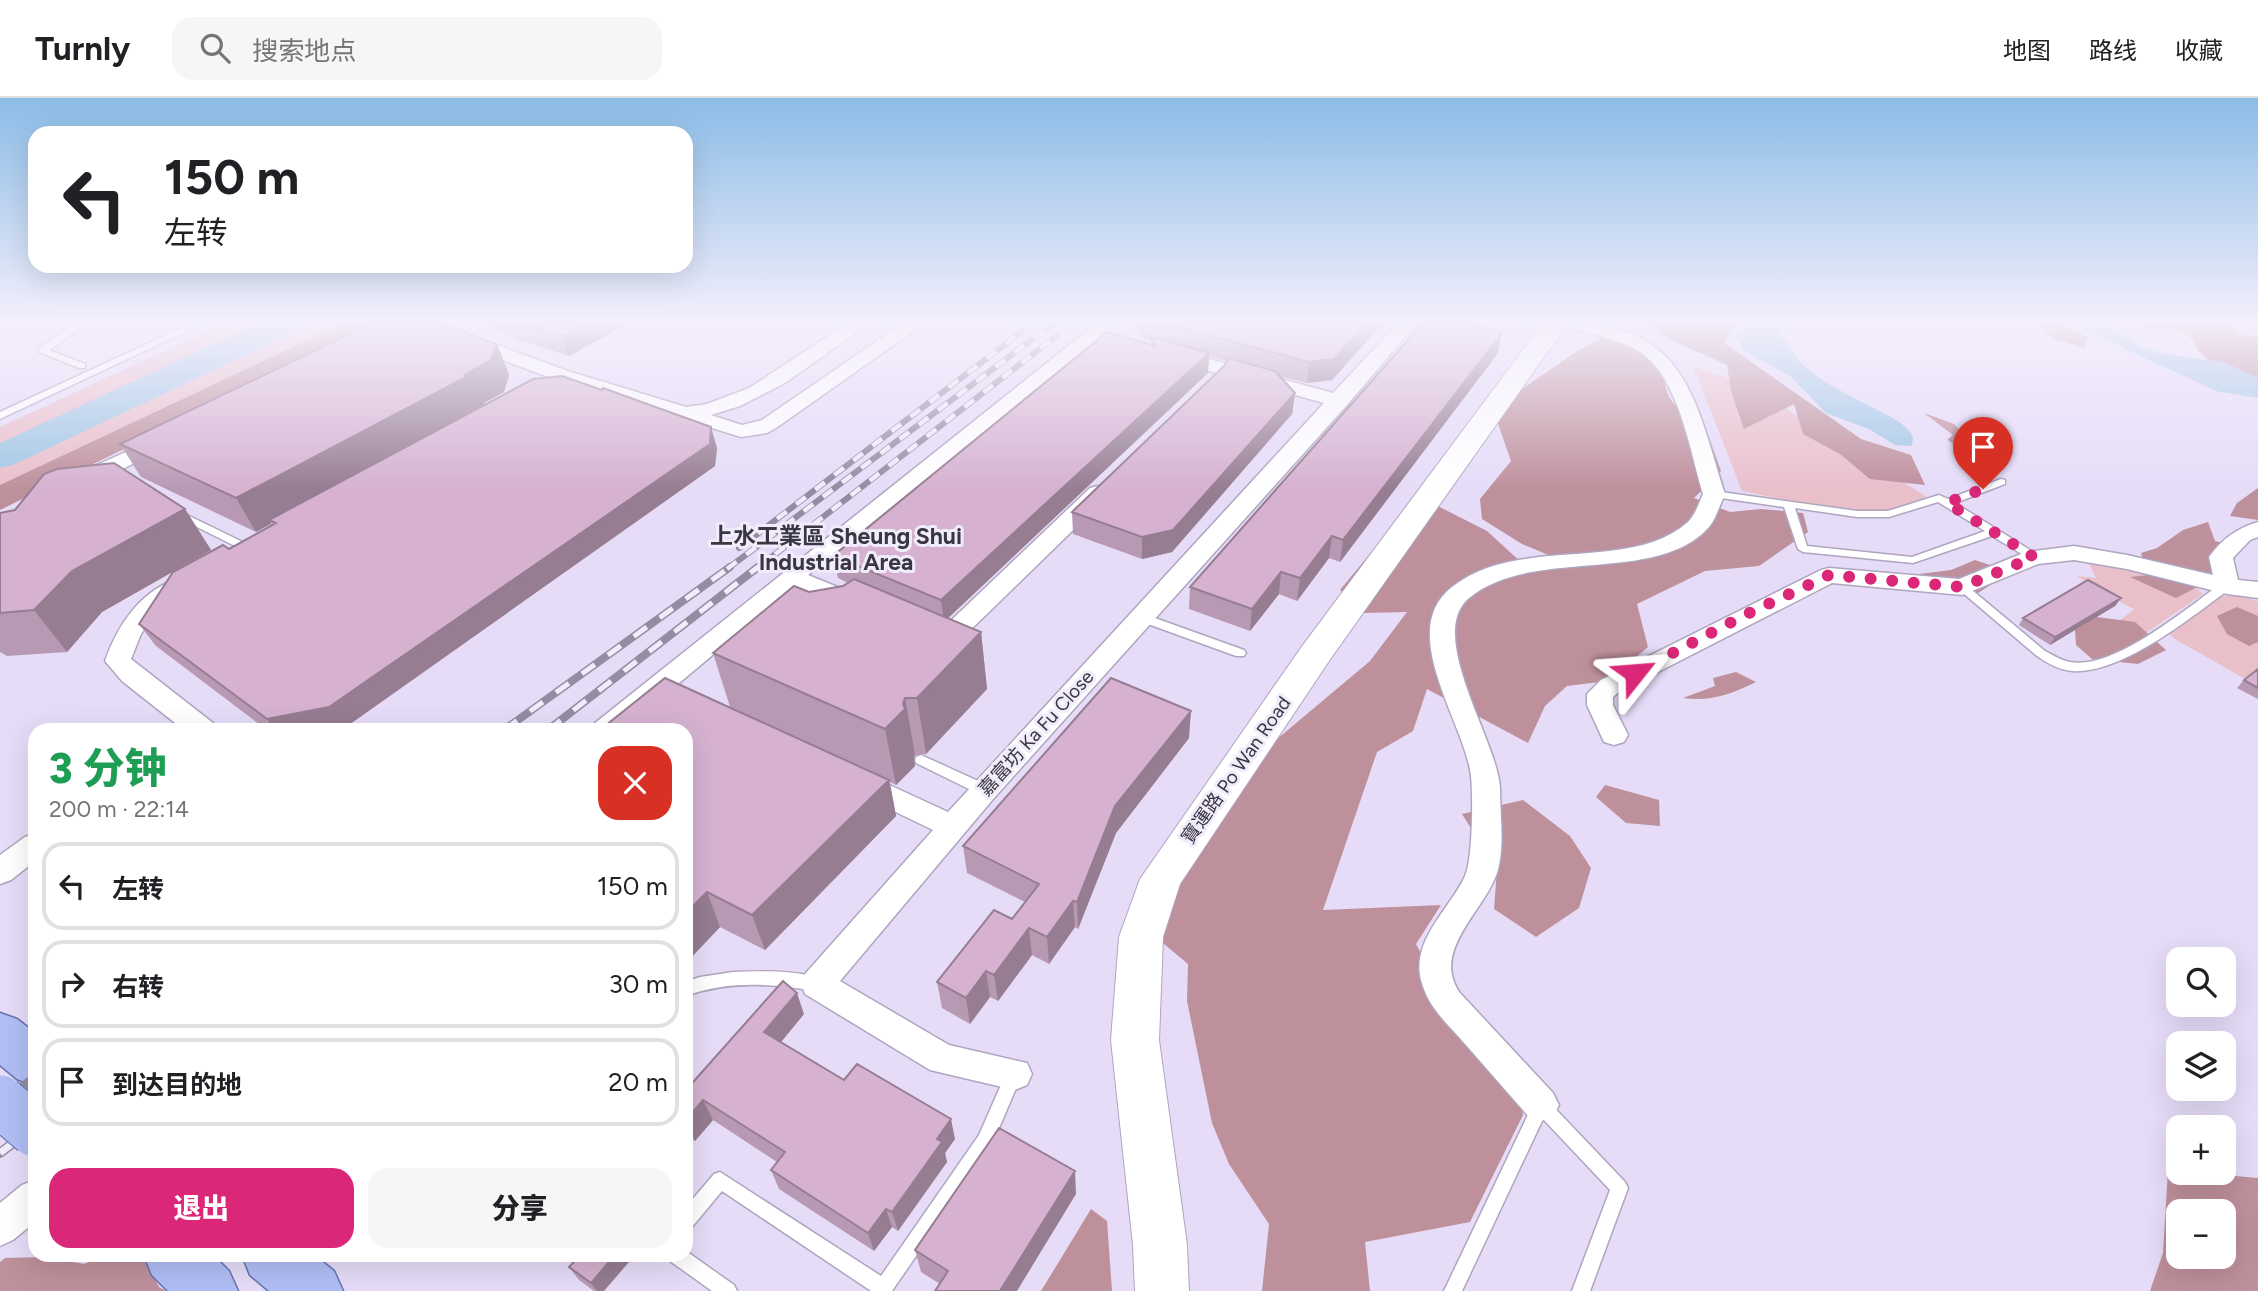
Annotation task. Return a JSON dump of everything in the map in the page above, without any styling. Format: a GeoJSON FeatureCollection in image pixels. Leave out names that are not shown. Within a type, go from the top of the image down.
{"type":"FeatureCollection","features":[{"type":"Feature","properties":{"kind":"main road"},"geometry":{"type":"LineString","coordinates":[[0,1101],[28,1125]]}},
{"type":"Feature","properties":{"kind":"main road"},"geometry":{"type":"LineString","coordinates":[[179,1262],[209,1291]]}},
{"type":"Feature","properties":{"kind":"main road"},"geometry":{"type":"LineString","coordinates":[[279,1262],[314,1291]]}},
{"type":"Feature","properties":{"kind":"street"},"geometry":{"type":"LineString","coordinates":[[532,391],[554,379]]}},
{"type":"Feature","properties":{"kind":"street"},"geometry":{"type":"LineString","coordinates":[[572,379],[741,431],[760,429],[834,379]]}},
{"type":"Feature","properties":{"kind":"street"},"geometry":{"type":"LineString","coordinates":[[682,414],[729,406],[774,379]]}},
{"type":"Feature","properties":{"kind":"street"},"geometry":{"type":"LineString","coordinates":[[614,723],[791,577],[1047,379]]}},
{"type":"Feature","properties":{"kind":"street"},"geometry":{"type":"LineString","coordinates":[[1259,379],[1340,401]]}},
{"type":"Feature","properties":{"kind":"street","name":"嘉富坊 Ka Fu Close"},"geometry":{"type":"LineString","coordinates":[[817,984],[984,790],[1359,379]]}},
{"type":"Feature","properties":{"kind":"street","name":"寶運路 Po Wan Road"},"geometry":{"type":"LineString","coordinates":[[1162,1291],[1160,1245],[1135,1040],[1141,937],[1161,879],[1316,653],[1516,379]]}},
{"type":"Feature","properties":{"kind":"street"},"geometry":{"type":"LineString","coordinates":[[1541,1105],[1445,999],[1436,975],[1434,956],[1483,873],[1485,774],[1445,660],[1442,639],[1446,614],[1456,595],[1479,578],[1514,566],[1571,558],[1626,555],[1662,547],[1693,531],[1710,512],[1714,494],[1674,379]]}},
{"type":"Feature","properties":{"kind":"street"},"geometry":{"type":"LineString","coordinates":[[63,491],[185,430]]}},
{"type":"Feature","properties":{"kind":"street"},"geometry":{"type":"LineString","coordinates":[[909,626],[945,640],[1115,476]]}},
{"type":"Feature","properties":{"kind":"street"},"geometry":{"type":"LineString","coordinates":[[2227,586],[2221,557],[2242,535],[2258,529]]}},
{"type":"Feature","properties":{"kind":"street"},"geometry":{"type":"LineString","coordinates":[[225,562],[272,536]]}},
{"type":"Feature","properties":{"kind":"street"},"geometry":{"type":"LineString","coordinates":[[1614,736],[1600,705],[1600,694],[1609,686],[1745,615],[1829,575],[1962,587],[2034,557],[2074,553],[2127,562],[2227,586],[2258,590]]}},
{"type":"Feature","properties":{"kind":"street"},"geometry":{"type":"LineString","coordinates":[[185,723],[118,661],[127,631],[155,600],[202,575]]}},
{"type":"Feature","properties":{"kind":"street"},"geometry":{"type":"LineString","coordinates":[[791,577],[874,611]]}},
{"type":"Feature","properties":{"kind":"street"},"geometry":{"type":"LineString","coordinates":[[655,689],[681,701]]}},
{"type":"Feature","properties":{"kind":"street"},"geometry":{"type":"LineString","coordinates":[[842,775],[952,826]]}},
{"type":"Feature","properties":{"kind":"street"},"geometry":{"type":"LineString","coordinates":[[0,872],[28,850]]}},
{"type":"Feature","properties":{"kind":"street"},"geometry":{"type":"LineString","coordinates":[[817,984],[942,1059],[1015,1074]]}},
{"type":"Feature","properties":{"kind":"street"},"geometry":{"type":"LineString","coordinates":[[0,1227],[28,1204]]}},
{"type":"Feature","properties":{"kind":"lane"},"geometry":{"type":"LineString","coordinates":[[0,416],[80,379]]}},
{"type":"Feature","properties":{"kind":"lane"},"geometry":{"type":"LineString","coordinates":[[1947,503],[2001,482]]}},
{"type":"Feature","properties":{"kind":"lane"},"geometry":{"type":"LineString","coordinates":[[1714,494],[1857,514],[1889,514],[1939,498],[2034,557]]}},
{"type":"Feature","properties":{"kind":"lane"},"geometry":{"type":"LineString","coordinates":[[1788,503],[1802,549],[1913,560],[1992,532]]}},
{"type":"Feature","properties":{"kind":"lane"},"geometry":{"type":"LineString","coordinates":[[164,507],[249,549]]}},
{"type":"Feature","properties":{"kind":"lane"},"geometry":{"type":"LineString","coordinates":[[1962,587],[2046,656],[2076,669],[2126,653],[2227,586]]}},
{"type":"Feature","properties":{"kind":"lane"},"geometry":{"type":"LineString","coordinates":[[1141,617],[1240,653]]}},
{"type":"Feature","properties":{"kind":"lane"},"geometry":{"type":"LineString","coordinates":[[920,760],[984,790]]}},
{"type":"Feature","properties":{"kind":"lane"},"geometry":{"type":"LineString","coordinates":[[693,987],[727,980],[779,978],[817,984]]}},
{"type":"Feature","properties":{"kind":"lane"},"geometry":{"type":"LineString","coordinates":[[693,1213],[720,1180],[882,1289],[985,1142],[1015,1074]]}},
{"type":"Feature","properties":{"kind":"lane"},"geometry":{"type":"LineString","coordinates":[[1453,1291],[1541,1105],[1619,1188],[1581,1291]]}},
{"type":"Feature","properties":{"kind":"lane"},"geometry":{"type":"LineString","coordinates":[[686,1262],[728,1291]]}},
{"type":"Feature","properties":{"kind":"shaded area"},"geometry":{"type":"Polygon","coordinates":[[[105,379],[226,379],[0,485],[0,427],[105,379]]]}},
{"type":"Feature","properties":{"kind":"shaded area"},"geometry":{"type":"Polygon","coordinates":[[[226,379],[267,379],[0,510],[0,485],[226,379]]]}},
{"type":"Feature","properties":{"kind":"shaded area"},"geometry":{"type":"Polygon","coordinates":[[[1537,379],[1664,379],[1671,400],[1703,421],[1721,471],[1694,498],[1730,512],[1761,509],[1803,513],[1808,532],[1759,566],[1705,571],[1637,604],[1648,647],[1608,681],[1567,686],[1545,706],[1528,743],[1427,689],[1413,731],[1377,752],[1323,910],[1441,905],[1416,944],[1453,1014],[1520,1094],[1523,1115],[1470,1222],[1365,1242],[1370,1291],[1262,1291],[1269,1224],[1229,1164],[1212,1123],[1187,1001],[1188,964],[1158,939],[1167,843],[1257,756],[1370,661],[1407,612],[1364,613],[1340,590],[1418,496],[1487,531],[1523,564],[1565,562],[1522,544],[1482,519],[1480,499],[1511,461],[1496,418],[1512,396],[1537,379]]]}},
{"type":"Feature","properties":{"kind":"shaded area"},"geometry":{"type":"Polygon","coordinates":[[[1698,379],[1729,379],[1750,386],[1927,497],[1886,510],[1851,511],[1742,491],[1698,379]]]}},
{"type":"Feature","properties":{"kind":"shaded area"},"geometry":{"type":"Polygon","coordinates":[[[1729,379],[1775,379],[1861,439],[1911,455],[1925,485],[1870,479],[1840,454],[1803,434],[1794,404],[1744,429],[1729,379]]]}},
{"type":"Feature","properties":{"kind":"shaded area"},"geometry":{"type":"Polygon","coordinates":[[[2243,379],[2258,379],[2258,385],[2243,379]]]}},
{"type":"Feature","properties":{"kind":"shaded area"},"geometry":{"type":"Polygon","coordinates":[[[1924,413],[1954,424],[1975,446],[1968,452],[1947,440],[1953,435],[1924,413]]]}},
{"type":"Feature","properties":{"kind":"shaded area"},"geometry":{"type":"Polygon","coordinates":[[[2258,488],[2258,520],[2230,516],[2237,503],[2258,488]]]}},
{"type":"Feature","properties":{"kind":"shaded area"},"geometry":{"type":"Polygon","coordinates":[[[2208,522],[2215,541],[2238,547],[2232,569],[2176,598],[2130,577],[2148,575],[2141,553],[2157,548],[2183,530],[2208,522]]]}},
{"type":"Feature","properties":{"kind":"shaded area"},"geometry":{"type":"Polygon","coordinates":[[[1975,560],[2011,572],[1978,593],[1939,585],[1919,574],[1951,570],[1975,560]]]}},
{"type":"Feature","properties":{"kind":"shaded area"},"geometry":{"type":"Polygon","coordinates":[[[2087,560],[2193,585],[2203,594],[2143,635],[2118,622],[2134,609],[2077,576],[2096,578],[2087,560]]]}},
{"type":"Feature","properties":{"kind":"shaded area"},"geometry":{"type":"Polygon","coordinates":[[[2222,596],[2238,596],[2258,601],[2258,672],[2247,680],[2173,638],[2168,632],[2222,596]]]}},
{"type":"Feature","properties":{"kind":"shaded area"},"geometry":{"type":"Polygon","coordinates":[[[2237,607],[2258,616],[2258,642],[2249,646],[2227,634],[2217,616],[2237,607]]]}},
{"type":"Feature","properties":{"kind":"shaded area"},"geometry":{"type":"Polygon","coordinates":[[[2074,614],[2135,622],[2166,650],[2138,664],[2092,659],[2076,645],[2074,614]]]}},
{"type":"Feature","properties":{"kind":"shaded area"},"geometry":{"type":"Polygon","coordinates":[[[1736,672],[1756,682],[1721,696],[1683,698],[1715,686],[1713,678],[1736,672]]]}},
{"type":"Feature","properties":{"kind":"shaded area"},"geometry":{"type":"Polygon","coordinates":[[[1605,785],[1659,800],[1660,826],[1626,823],[1596,797],[1605,785]]]}},
{"type":"Feature","properties":{"kind":"shaded area"},"geometry":{"type":"Polygon","coordinates":[[[1523,800],[1570,836],[1591,868],[1579,908],[1536,937],[1494,909],[1497,870],[1462,814],[1523,800]]]}},
{"type":"Feature","properties":{"kind":"shaded area"},"geometry":{"type":"Polygon","coordinates":[[[2236,1176],[2258,1178],[2258,1291],[2150,1291],[2163,1253],[2166,1203],[2166,1269],[2236,1269],[2236,1199],[2166,1199],[2167,1185],[2236,1185],[2236,1176]]]}},
{"type":"Feature","properties":{"kind":"shaded area"},"geometry":{"type":"Polygon","coordinates":[[[1091,1209],[1107,1221],[1112,1291],[1041,1291],[1091,1209]]]}},
{"type":"Feature","properties":{"kind":"shaded area"},"geometry":{"type":"Polygon","coordinates":[[[28,1257],[28,1262],[147,1262],[159,1287],[166,1291],[0,1291],[0,1262],[5,1258],[28,1257]]]}},
{"type":"Feature","properties":{"kind":"water"},"geometry":{"type":"Polygon","coordinates":[[[1793,379],[1822,379],[1903,424],[1913,437],[1912,446],[1895,445],[1869,429],[1826,413],[1793,379]]]}},
{"type":"Feature","properties":{"kind":"water"},"geometry":{"type":"Polygon","coordinates":[[[2189,379],[2258,379],[2258,398],[2216,391],[2189,379]]]}},
{"type":"Feature","properties":{"kind":"building"},"geometry":{"type":"Polygon","coordinates":[[[257,379],[463,379],[236,498],[120,444],[257,379]]]}},
{"type":"Feature","properties":{"kind":"building"},"geometry":{"type":"Polygon","coordinates":[[[533,379],[570,379],[711,427],[710,444],[329,707],[267,719],[139,624],[173,572],[223,545],[229,549],[276,523],[269,520],[533,379]]]}},
{"type":"Feature","properties":{"kind":"building"},"geometry":{"type":"Polygon","coordinates":[[[1050,379],[1181,379],[941,600],[833,556],[1050,379]]]}},
{"type":"Feature","properties":{"kind":"building"},"geometry":{"type":"Polygon","coordinates":[[[1211,379],[1282,379],[1295,393],[1173,530],[1142,537],[1072,512],[1211,379]]]}},
{"type":"Feature","properties":{"kind":"building"},"geometry":{"type":"Polygon","coordinates":[[[1374,379],[1467,379],[1343,540],[1332,536],[1300,578],[1281,572],[1252,609],[1190,587],[1374,379]]]}},
{"type":"Feature","properties":{"kind":"building"},"geometry":{"type":"Polygon","coordinates":[[[114,463],[185,509],[72,571],[34,610],[0,613],[0,513],[15,510],[44,474],[57,469],[114,463]]]}},
{"type":"Feature","properties":{"kind":"building"},"geometry":{"type":"Polygon","coordinates":[[[854,579],[981,632],[917,698],[905,698],[905,709],[885,729],[713,653],[794,586],[809,592],[843,586],[854,579]]]}},
{"type":"Feature","properties":{"kind":"building"},"geometry":{"type":"Polygon","coordinates":[[[2088,580],[2121,598],[2055,637],[2023,618],[2088,580]]]}},
{"type":"Feature","properties":{"kind":"building"},"geometry":{"type":"Polygon","coordinates":[[[2258,669],[2258,688],[2244,680],[2258,669]]]}},
{"type":"Feature","properties":{"kind":"building"},"geometry":{"type":"Polygon","coordinates":[[[665,678],[889,780],[752,915],[707,892],[693,906],[693,723],[609,723],[665,678]]]}},
{"type":"Feature","properties":{"kind":"building"},"geometry":{"type":"Polygon","coordinates":[[[1111,678],[1191,711],[1115,806],[1077,902],[1073,901],[1047,937],[1029,928],[994,975],[986,971],[966,998],[937,982],[994,910],[1012,919],[1039,884],[963,846],[1111,678]]]}},
{"type":"Feature","properties":{"kind":"building"},"geometry":{"type":"Polygon","coordinates":[[[783,981],[797,993],[764,1032],[844,1080],[857,1064],[951,1119],[937,1139],[942,1142],[892,1212],[886,1209],[868,1233],[771,1170],[785,1152],[703,1100],[693,1112],[693,1082],[783,981]]]}},
{"type":"Feature","properties":{"kind":"building"},"geometry":{"type":"Polygon","coordinates":[[[999,1128],[1075,1171],[1000,1291],[935,1291],[948,1271],[915,1250],[999,1128]]]}},
{"type":"Feature","properties":{"kind":"building"},"geometry":{"type":"Polygon","coordinates":[[[574,1262],[609,1262],[591,1283],[569,1267],[574,1262]]]}},
{"type":"Feature","properties":{"kind":"waterway"},"geometry":{"type":"LineString","coordinates":[[0,457],[168,379]]}},
{"type":"Feature","properties":{"kind":"railway"},"geometry":{"type":"LineString","coordinates":[[739,548],[960,379]]}},
{"type":"Feature","properties":{"kind":"railway"},"geometry":{"type":"LineString","coordinates":[[727,569],[980,379]]}},
{"type":"Feature","properties":{"kind":"railway"},"geometry":{"type":"LineString","coordinates":[[756,569],[1001,379]]}},
{"type":"Feature","properties":{"kind":"railway"},"geometry":{"type":"LineString","coordinates":[[514,723],[730,567]]}},
{"type":"Feature","properties":{"kind":"railway"},"geometry":{"type":"LineString","coordinates":[[557,723],[758,567]]}},
{"type":"Feature","properties":{"kind":"railway"},"geometry":{"type":"LineString","coordinates":[[0,1104],[28,1083]]}},
{"type":"Feature","properties":{"kind":"railway"},"geometry":{"type":"LineString","coordinates":[[0,1130],[28,1108]]}},
{"type":"Feature","properties":{"kind":"railway"},"geometry":{"type":"LineString","coordinates":[[0,1153],[28,1131]]}},
{"type":"Feature","properties":{"kind":"district","name":"上水工業區 Sheung Shui Industrial Area"},"geometry":{"type":"Point","coordinates":[836,549]}},
{"type":"Feature","properties":{"kind":"route"},"geometry":{"type":"LineString","coordinates":[[1635,673],[1745,615],[1829,575],[1962,587],[2034,557],[1947,503],[1983,489]]}}]}
